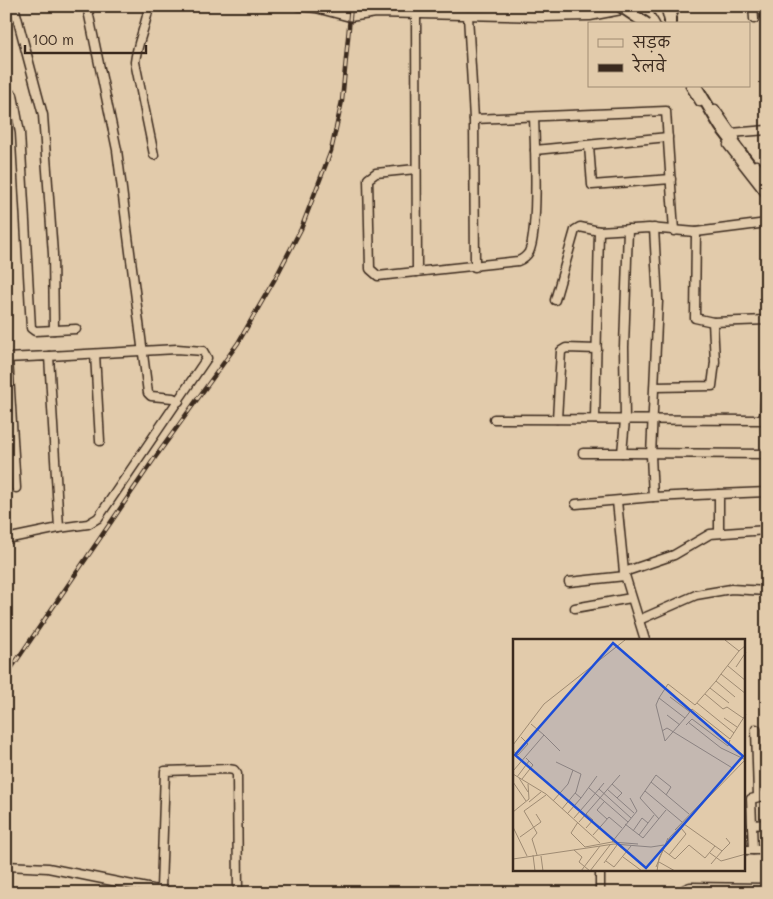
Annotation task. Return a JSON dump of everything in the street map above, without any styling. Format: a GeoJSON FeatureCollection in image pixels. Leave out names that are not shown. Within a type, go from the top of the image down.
{"type":"FeatureCollection","features":[{"type":"Feature","properties":{"kind":"main road"},"geometry":{"type":"LineString","coordinates":[[471,11],[566,11],[615,6]]}},
{"type":"Feature","properties":{"kind":"main road"},"geometry":{"type":"LineString","coordinates":[[620,6],[644,22]]}},
{"type":"Feature","properties":{"kind":"main road"},"geometry":{"type":"LineString","coordinates":[[670,22],[670,16],[675,6]]}},
{"type":"Feature","properties":{"kind":"main road"},"geometry":{"type":"LineString","coordinates":[[699,88],[720,126],[767,187]]}},
{"type":"Feature","properties":{"kind":"street"},"geometry":{"type":"LineString","coordinates":[[14,6],[43,115],[54,254],[54,330]]}},
{"type":"Feature","properties":{"kind":"street"},"geometry":{"type":"LineString","coordinates":[[87,6],[117,150],[148,393],[151,396],[172,398],[179,401]]}},
{"type":"Feature","properties":{"kind":"street"},"geometry":{"type":"LineString","coordinates":[[149,6],[135,62],[154,155]]}},
{"type":"Feature","properties":{"kind":"street"},"geometry":{"type":"LineString","coordinates":[[298,6],[316,7],[350,17],[376,13],[417,15],[471,11],[590,16],[643,6],[654,22]]}},
{"type":"Feature","properties":{"kind":"street"},"geometry":{"type":"LineString","coordinates":[[417,15],[429,6]]}},
{"type":"Feature","properties":{"kind":"street"},"geometry":{"type":"LineString","coordinates":[[665,6],[669,22]]}},
{"type":"Feature","properties":{"kind":"street"},"geometry":{"type":"LineString","coordinates":[[753,6],[754,19]]}},
{"type":"Feature","properties":{"kind":"street"},"geometry":{"type":"LineString","coordinates":[[471,11],[475,268]]}},
{"type":"Feature","properties":{"kind":"street"},"geometry":{"type":"LineString","coordinates":[[417,15],[417,272]]}},
{"type":"Feature","properties":{"kind":"street"},"geometry":{"type":"LineString","coordinates":[[691,88],[727,143],[767,195]]}},
{"type":"Feature","properties":{"kind":"street"},"geometry":{"type":"LineString","coordinates":[[699,88],[731,133],[767,178]]}},
{"type":"Feature","properties":{"kind":"street"},"geometry":{"type":"LineString","coordinates":[[6,93],[13,95],[20,133],[30,328],[35,331],[76,329]]}},
{"type":"Feature","properties":{"kind":"street"},"geometry":{"type":"LineString","coordinates":[[474,119],[664,110],[667,113],[674,231]]}},
{"type":"Feature","properties":{"kind":"street"},"geometry":{"type":"LineString","coordinates":[[416,169],[376,173],[367,183],[370,269],[378,276],[475,268],[518,261],[526,257],[530,250],[534,223],[534,117]]}},
{"type":"Feature","properties":{"kind":"street"},"geometry":{"type":"LineString","coordinates":[[731,133],[767,130]]}},
{"type":"Feature","properties":{"kind":"street"},"geometry":{"type":"LineString","coordinates":[[535,150],[668,137]]}},
{"type":"Feature","properties":{"kind":"street"},"geometry":{"type":"LineString","coordinates":[[589,146],[592,185],[671,179]]}},
{"type":"Feature","properties":{"kind":"street"},"geometry":{"type":"LineString","coordinates":[[555,300],[575,230],[580,227],[599,231],[654,228],[696,232],[767,223]]}},
{"type":"Feature","properties":{"kind":"street"},"geometry":{"type":"LineString","coordinates":[[653,497],[651,455],[658,301],[654,228]]}},
{"type":"Feature","properties":{"kind":"street"},"geometry":{"type":"LineString","coordinates":[[622,454],[625,420],[624,347],[628,229]]}},
{"type":"Feature","properties":{"kind":"street"},"geometry":{"type":"LineString","coordinates":[[595,420],[599,231]]}},
{"type":"Feature","properties":{"kind":"street"},"geometry":{"type":"LineString","coordinates":[[696,232],[695,318],[713,322],[767,320]]}},
{"type":"Feature","properties":{"kind":"street"},"geometry":{"type":"LineString","coordinates":[[655,387],[712,386],[715,362],[713,322]]}},
{"type":"Feature","properties":{"kind":"street"},"geometry":{"type":"LineString","coordinates":[[558,419],[560,351],[566,348],[597,349]]}},
{"type":"Feature","properties":{"kind":"street"},"geometry":{"type":"LineString","coordinates":[[6,539],[88,524],[98,518],[206,361],[206,353],[203,351],[177,349],[7,358],[16,488]]}},
{"type":"Feature","properties":{"kind":"street"},"geometry":{"type":"LineString","coordinates":[[95,354],[100,441]]}},
{"type":"Feature","properties":{"kind":"street"},"geometry":{"type":"LineString","coordinates":[[49,356],[59,528]]}},
{"type":"Feature","properties":{"kind":"street"},"geometry":{"type":"LineString","coordinates":[[494,419],[765,420],[767,372]]}},
{"type":"Feature","properties":{"kind":"street"},"geometry":{"type":"LineString","coordinates":[[583,453],[651,455],[767,454]]}},
{"type":"Feature","properties":{"kind":"street"},"geometry":{"type":"LineString","coordinates":[[576,504],[653,497],[767,492]]}},
{"type":"Feature","properties":{"kind":"street"},"geometry":{"type":"LineString","coordinates":[[719,494],[719,532]]}},
{"type":"Feature","properties":{"kind":"street"},"geometry":{"type":"LineString","coordinates":[[618,501],[625,574],[645,639]]}},
{"type":"Feature","properties":{"kind":"street"},"geometry":{"type":"LineString","coordinates":[[569,582],[625,574],[658,562],[710,534],[767,530]]}},
{"type":"Feature","properties":{"kind":"street"},"geometry":{"type":"LineString","coordinates":[[639,620],[696,595],[732,589],[767,591]]}},
{"type":"Feature","properties":{"kind":"street"},"geometry":{"type":"LineString","coordinates":[[576,608],[631,598]]}},
{"type":"Feature","properties":{"kind":"street"},"geometry":{"type":"LineString","coordinates":[[756,729],[763,795],[751,799],[752,825],[748,850],[767,850]]}},
{"type":"Feature","properties":{"kind":"street"},"geometry":{"type":"LineString","coordinates":[[161,889],[165,771],[228,769],[234,770],[237,774],[238,893]]}},
{"type":"Feature","properties":{"kind":"street"},"geometry":{"type":"LineString","coordinates":[[752,825],[767,824]]}},
{"type":"Feature","properties":{"kind":"street"},"geometry":{"type":"LineString","coordinates":[[6,866],[48,868],[161,889],[172,893]]}},
{"type":"Feature","properties":{"kind":"street"},"geometry":{"type":"LineString","coordinates":[[600,872],[600,893]]}},
{"type":"Feature","properties":{"kind":"street"},"geometry":{"type":"LineString","coordinates":[[685,893],[686,888],[690,887],[726,890],[763,888],[767,893]]}},
{"type":"Feature","properties":{"kind":"railway"},"geometry":{"type":"LineString","coordinates":[[6,676],[154,459],[238,343],[301,229],[331,151],[342,101],[351,6]]}}]}
